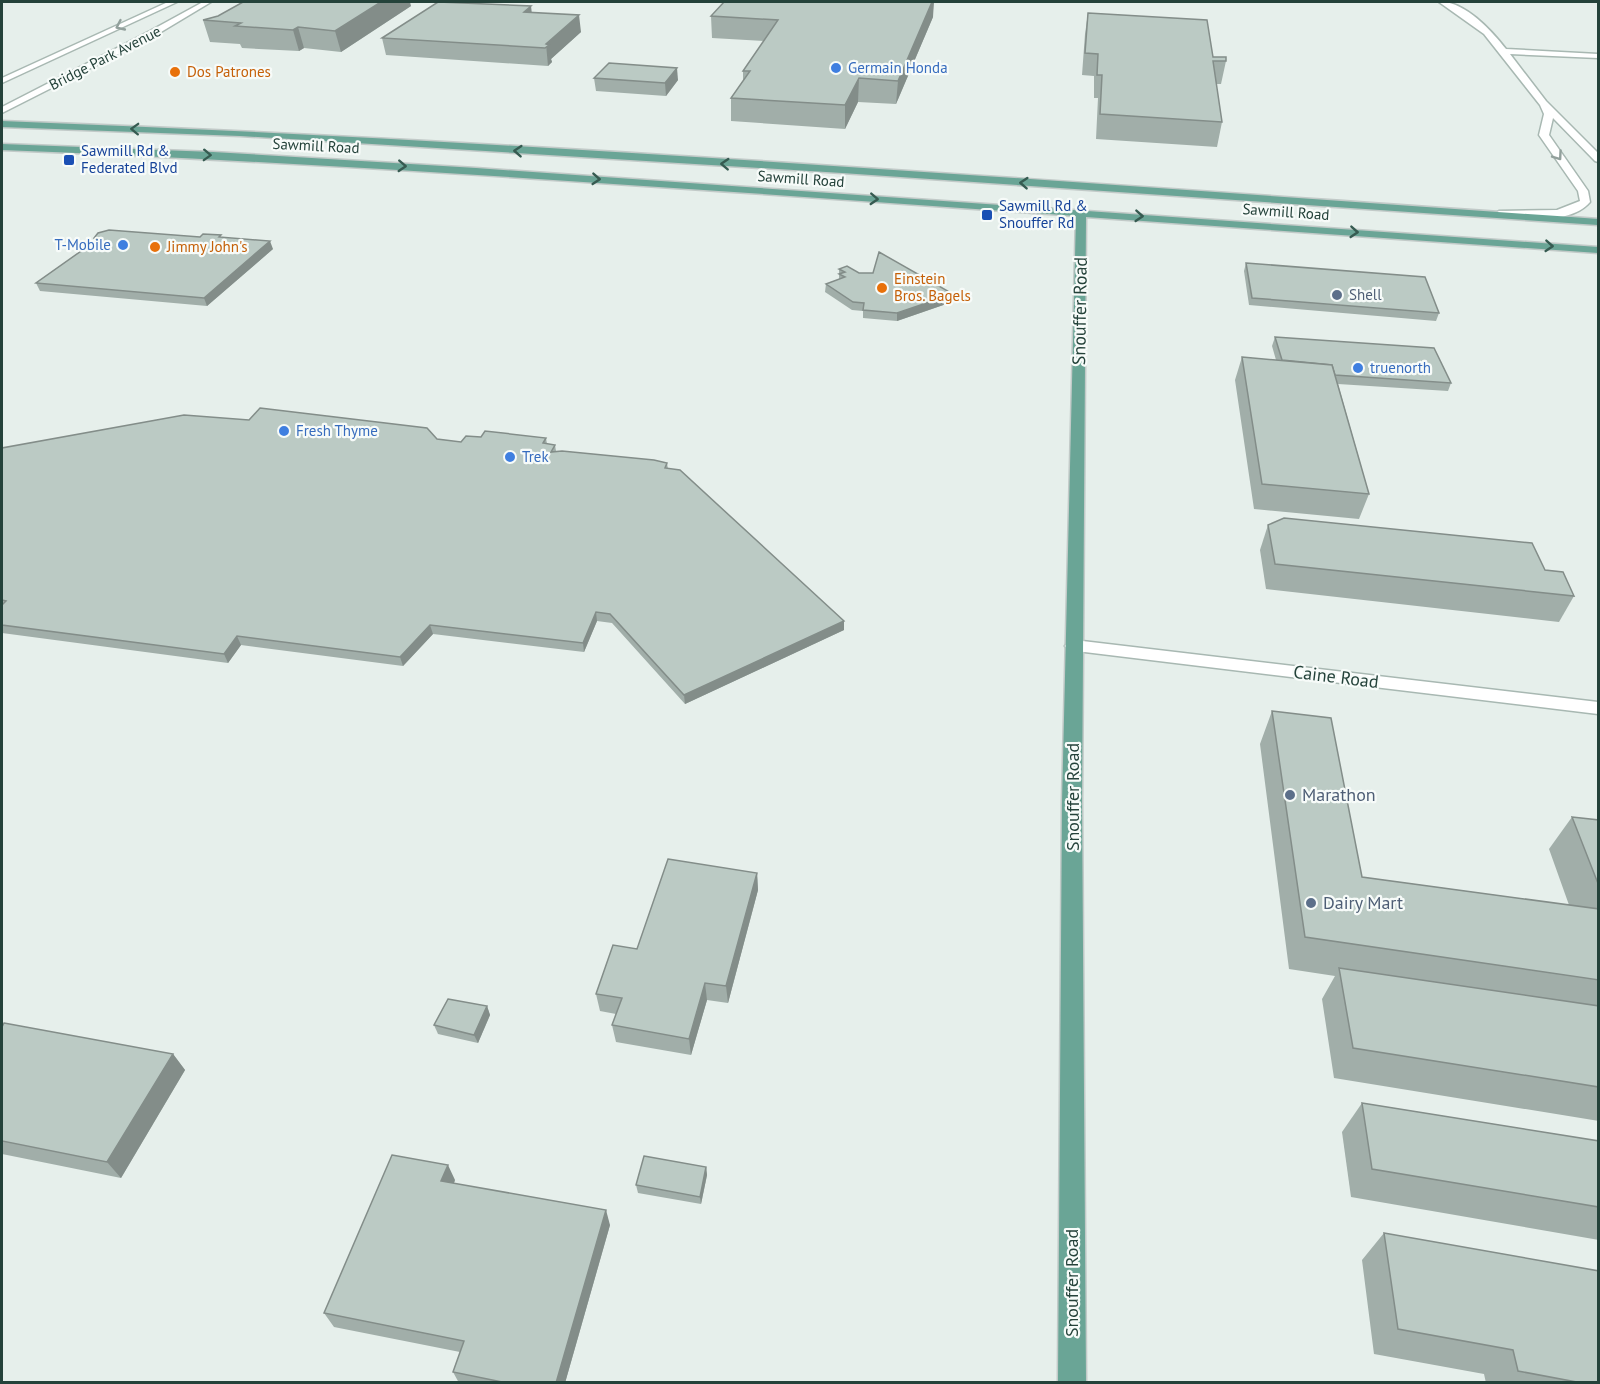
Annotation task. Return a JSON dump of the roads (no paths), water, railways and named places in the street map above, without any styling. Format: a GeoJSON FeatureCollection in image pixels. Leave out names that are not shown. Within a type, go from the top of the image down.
{"type":"FeatureCollection","features":[{"type":"Feature","properties":{"kind":"main road","name":"Sawmill Road"},"geometry":{"type":"LineString","coordinates":[[2,124],[240,133],[1599,222]]}},
{"type":"Feature","properties":{"kind":"main road","name":"Sawmill Road"},"geometry":{"type":"LineString","coordinates":[[2,147],[213,155],[464,170],[1599,250]]}},
{"type":"Feature","properties":{"kind":"main road"},"geometry":{"type":"LineString","coordinates":[[1081,212],[1103,202]]}},
{"type":"Feature","properties":{"kind":"main road"},"geometry":{"type":"LineString","coordinates":[[1121,202],[1358,206]]}},
{"type":"Feature","properties":{"kind":"main road","name":"Snouffer Road"},"geometry":{"type":"LineString","coordinates":[[1072,1383],[1074,646],[1081,212]]}},
{"type":"Feature","properties":{"kind":"street","name":"Bridge Park Avenue"},"geometry":{"type":"LineString","coordinates":[[2,81],[173,2]]}},
{"type":"Feature","properties":{"kind":"street","name":"Bridge Park Avenue"},"geometry":{"type":"LineString","coordinates":[[2,110],[153,33],[207,2]]}},
{"type":"Feature","properties":{"kind":"street"},"geometry":{"type":"LineString","coordinates":[[1443,2],[1478,21],[1544,104],[1549,114],[1544,135],[1583,191],[1586,200],[1584,204],[1573,210],[1558,213],[1466,213]]}},
{"type":"Feature","properties":{"kind":"street"},"geometry":{"type":"LineString","coordinates":[[1504,51],[1599,56]]}},
{"type":"Feature","properties":{"kind":"street"},"geometry":{"type":"LineString","coordinates":[[1544,104],[1581,137],[1599,159]]}},
{"type":"Feature","properties":{"kind":"street","name":"Caine Road"},"geometry":{"type":"LineString","coordinates":[[1074,646],[1599,708]]}},
{"type":"Feature","properties":{"kind":"place","name":"Germain Honda"},"geometry":{"type":"Point","coordinates":[836,68]}},
{"type":"Feature","properties":{"kind":"place","name":"Dos Patrones"},"geometry":{"type":"Point","coordinates":[175,72]}},
{"type":"Feature","properties":{"kind":"place","name":"Sawmill Rd & Federated Blvd"},"geometry":{"type":"Point","coordinates":[69,160]}},
{"type":"Feature","properties":{"kind":"place","name":"Sawmill Rd & Snouffer Rd"},"geometry":{"type":"Point","coordinates":[987,215]}},
{"type":"Feature","properties":{"kind":"place","name":"T-Mobile"},"geometry":{"type":"Point","coordinates":[123,245]}},
{"type":"Feature","properties":{"kind":"place","name":"Jimmy John's"},"geometry":{"type":"Point","coordinates":[155,247]}},
{"type":"Feature","properties":{"kind":"place","name":"Einstein Bros. Bagels"},"geometry":{"type":"Point","coordinates":[882,288]}},
{"type":"Feature","properties":{"kind":"place","name":"Shell"},"geometry":{"type":"Point","coordinates":[1337,295]}},
{"type":"Feature","properties":{"kind":"place","name":"truenorth"},"geometry":{"type":"Point","coordinates":[1358,368]}},
{"type":"Feature","properties":{"kind":"place","name":"Fresh Thyme"},"geometry":{"type":"Point","coordinates":[284,431]}},
{"type":"Feature","properties":{"kind":"place","name":"Trek"},"geometry":{"type":"Point","coordinates":[510,457]}},
{"type":"Feature","properties":{"kind":"place","name":"Marathon"},"geometry":{"type":"Point","coordinates":[1290,795]}},
{"type":"Feature","properties":{"kind":"place","name":"Dairy Mart"},"geometry":{"type":"Point","coordinates":[1311,903]}}]}
